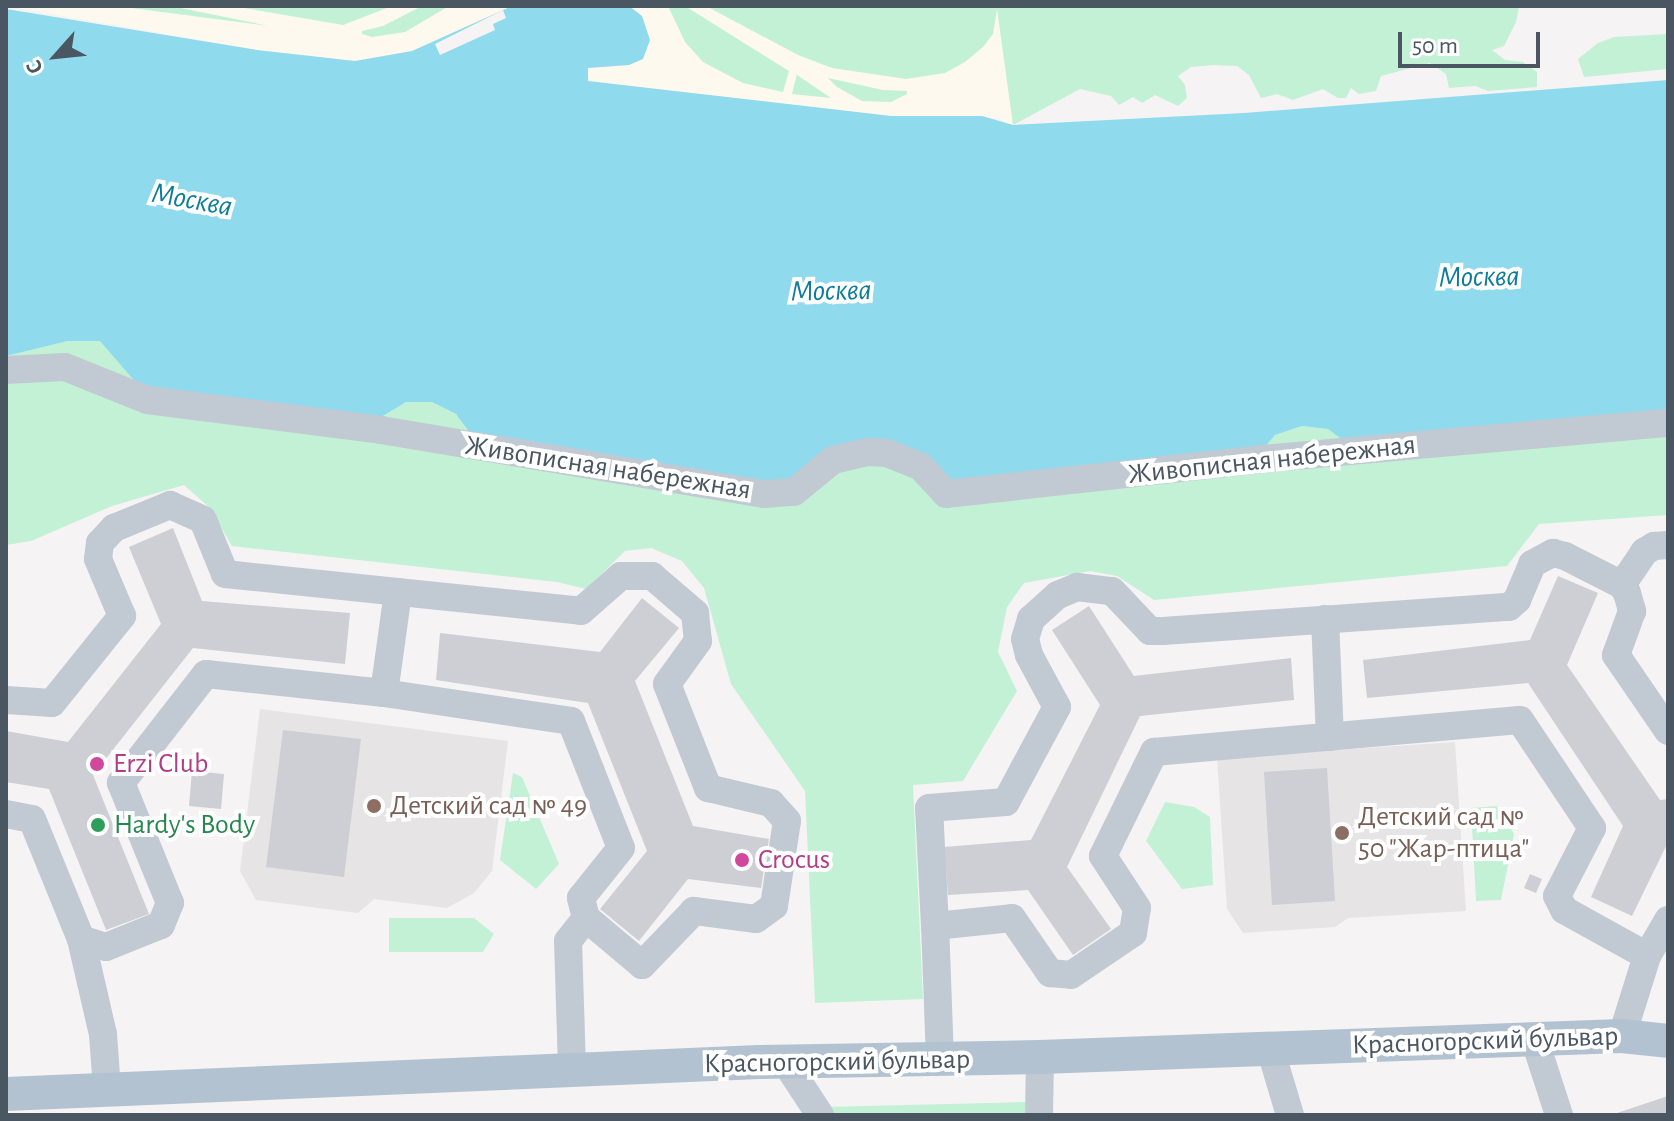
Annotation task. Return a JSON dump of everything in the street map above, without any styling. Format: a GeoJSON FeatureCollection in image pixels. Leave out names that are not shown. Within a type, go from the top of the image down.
{"type":"FeatureCollection","features":[{"type":"Feature","properties":{"kind":"main road","name":"Красногорский бульвар"},"geometry":{"type":"LineString","coordinates":[[6,1094],[68,1103],[107,1090],[572,1069],[1040,1057],[1534,1038],[1622,1036],[1668,1041]]}},
{"type":"Feature","properties":{"kind":"street","name":"Живописная набережная"},"geometry":{"type":"LineString","coordinates":[[6,370],[65,367],[147,400],[381,430],[764,494],[794,492],[833,460],[869,452],[887,453],[913,463],[935,479],[946,494],[1262,459],[1668,423]]}},
{"type":"Feature","properties":{"kind":"street"},"geometry":{"type":"LineString","coordinates":[[6,700],[52,703],[122,616],[98,559],[100,543],[114,528],[170,505],[203,520],[225,574],[581,611],[621,576],[652,576],[695,613],[698,641],[667,684],[708,788],[771,803],[787,821],[774,906],[756,919],[694,911],[642,965],[586,918],[581,898],[621,848],[571,721],[384,693],[206,674],[121,783],[170,903],[161,925],[106,947],[81,939]]}},
{"type":"Feature","properties":{"kind":"street"},"geometry":{"type":"LineString","coordinates":[[1622,585],[1644,552],[1654,546],[1668,545]]}},
{"type":"Feature","properties":{"kind":"street"},"geometry":{"type":"LineString","coordinates":[[940,1060],[929,808],[1006,802],[1057,707],[1035,672],[1025,639],[1031,619],[1043,607],[1077,587],[1112,591],[1150,631],[1509,607],[1517,600],[1532,564],[1553,553],[1622,585],[1632,611],[1616,655],[1668,731]]}},
{"type":"Feature","properties":{"kind":"street"},"geometry":{"type":"LineString","coordinates":[[384,693],[398,592]]}},
{"type":"Feature","properties":{"kind":"street"},"geometry":{"type":"LineString","coordinates":[[1325,619],[1330,737]]}},
{"type":"Feature","properties":{"kind":"street"},"geometry":{"type":"LineString","coordinates":[[935,926],[1012,918],[1050,973],[1071,975],[1133,933],[1137,908],[1103,856],[1154,752],[1520,720],[1592,828],[1557,896],[1564,910],[1647,956]]}},
{"type":"Feature","properties":{"kind":"street"},"geometry":{"type":"LineString","coordinates":[[6,814],[32,819],[81,939],[103,1034],[107,1090]]}},
{"type":"Feature","properties":{"kind":"street"},"geometry":{"type":"LineString","coordinates":[[572,1069],[568,941],[586,918]]}},
{"type":"Feature","properties":{"kind":"street"},"geometry":{"type":"LineString","coordinates":[[1622,1036],[1647,956],[1668,920]]}},
{"type":"Feature","properties":{"kind":"street"},"geometry":{"type":"LineString","coordinates":[[1534,1038],[1559,1115]]}},
{"type":"Feature","properties":{"kind":"street"},"geometry":{"type":"LineString","coordinates":[[1270,1048],[1290,1115]]}},
{"type":"Feature","properties":{"kind":"street"},"geometry":{"type":"LineString","coordinates":[[1039,1115],[1040,1057]]}},
{"type":"Feature","properties":{"kind":"street"},"geometry":{"type":"LineString","coordinates":[[786,1063],[820,1115]]}},
{"type":"Feature","properties":{"kind":"shaded area"},"geometry":{"type":"Polygon","coordinates":[[[6,6],[512,6],[412,51],[355,61],[257,50],[6,6]]]}},
{"type":"Feature","properties":{"kind":"shaded area"},"geometry":{"type":"Polygon","coordinates":[[[629,6],[997,6],[1013,125],[997,118],[891,116],[587,81],[588,68],[630,65],[642,16],[629,6]]]}},
{"type":"Feature","properties":{"kind":"shaded area","name":"Детский сад № 49"},"geometry":{"type":"Polygon","coordinates":[[[260,709],[508,741],[492,871],[474,893],[447,908],[374,899],[358,913],[256,900],[240,871],[260,709]]]}},
{"type":"Feature","properties":{"kind":"shaded area","name":"Детский сад № 50 \"Жар-птица\""},"geometry":{"type":"Polygon","coordinates":[[[1455,742],[1466,911],[1348,918],[1335,927],[1243,933],[1227,909],[1217,758],[1455,742]]]}},
{"type":"Feature","properties":{"kind":"green space"},"geometry":{"type":"Polygon","coordinates":[[[116,6],[171,6],[269,26],[116,6]]]}},
{"type":"Feature","properties":{"kind":"green space"},"geometry":{"type":"Polygon","coordinates":[[[232,6],[392,6],[343,25],[232,6]]]}},
{"type":"Feature","properties":{"kind":"green space"},"geometry":{"type":"Polygon","coordinates":[[[422,6],[449,6],[405,32],[372,37],[362,34],[362,31],[383,26],[422,6]]]}},
{"type":"Feature","properties":{"kind":"green space"},"geometry":{"type":"Polygon","coordinates":[[[668,6],[685,6],[789,71],[783,92],[743,83],[703,62],[685,42],[668,6]]]}},
{"type":"Feature","properties":{"kind":"green space"},"geometry":{"type":"Polygon","coordinates":[[[706,6],[1519,6],[1516,22],[1504,46],[1492,50],[1505,60],[1523,62],[1537,72],[1537,87],[1488,91],[1475,86],[1449,88],[1446,74],[1430,63],[1381,76],[1376,91],[1359,94],[1351,88],[1346,98],[1338,98],[1323,89],[1293,100],[1277,94],[1261,98],[1249,75],[1237,66],[1214,65],[1191,67],[1178,76],[1185,85],[1187,98],[1178,106],[1155,95],[1142,103],[1133,97],[1119,105],[1111,96],[1080,89],[1013,125],[997,9],[993,34],[965,62],[945,73],[906,79],[832,68],[798,55],[706,6]]]}},
{"type":"Feature","properties":{"kind":"green space"},"geometry":{"type":"Polygon","coordinates":[[[1668,34],[1668,69],[1584,77],[1578,59],[1598,43],[1614,37],[1668,34]]]}},
{"type":"Feature","properties":{"kind":"green space"},"geometry":{"type":"Polygon","coordinates":[[[797,75],[831,98],[792,94],[797,75]]]}},
{"type":"Feature","properties":{"kind":"green space"},"geometry":{"type":"Polygon","coordinates":[[[828,78],[883,90],[907,91],[907,94],[891,102],[862,101],[837,87],[828,78]]]}},
{"type":"Feature","properties":{"kind":"green space"},"geometry":{"type":"Polygon","coordinates":[[[68,341],[100,341],[113,352],[386,411],[406,402],[432,402],[456,414],[464,423],[789,483],[819,454],[1266,444],[1275,435],[1302,426],[1328,429],[1339,436],[1668,415],[1668,515],[1539,524],[1507,566],[1154,600],[1117,576],[1090,571],[1024,583],[1007,607],[998,652],[1017,691],[963,781],[913,785],[923,999],[815,1003],[805,791],[731,684],[704,588],[682,561],[651,548],[625,551],[586,589],[557,582],[232,546],[210,508],[184,485],[112,506],[31,541],[6,545],[6,356],[68,341]]]}},
{"type":"Feature","properties":{"kind":"green space"},"geometry":{"type":"Polygon","coordinates":[[[513,773],[522,777],[559,864],[536,889],[500,860],[513,773]]]}},
{"type":"Feature","properties":{"kind":"green space"},"geometry":{"type":"Polygon","coordinates":[[[1165,802],[1194,807],[1210,817],[1213,885],[1182,889],[1146,841],[1165,802]]]}},
{"type":"Feature","properties":{"kind":"green space"},"geometry":{"type":"Polygon","coordinates":[[[1497,806],[1514,834],[1501,900],[1476,901],[1471,808],[1497,806]]]}},
{"type":"Feature","properties":{"kind":"green space"},"geometry":{"type":"Polygon","coordinates":[[[389,918],[474,918],[494,934],[483,952],[389,952],[389,918]]]}},
{"type":"Feature","properties":{"kind":"green space"},"geometry":{"type":"Polygon","coordinates":[[[1025,1102],[1025,1115],[831,1115],[826,1107],[1025,1102]]]}},
{"type":"Feature","properties":{"kind":"water","name":"Москва"},"geometry":{"type":"Polygon","coordinates":[[[512,6],[629,6],[642,16],[650,40],[643,59],[629,65],[588,68],[588,81],[891,116],[982,116],[1013,125],[1244,113],[1668,80],[1668,415],[1347,443],[1328,429],[1302,426],[1275,435],[1259,454],[944,481],[935,470],[819,454],[789,483],[733,480],[470,433],[456,414],[432,402],[406,402],[381,417],[139,386],[100,341],[68,341],[6,356],[6,9],[257,50],[355,61],[412,51],[512,6]]]}},
{"type":"Feature","properties":{"kind":"pier"},"geometry":{"type":"Polygon","coordinates":[[[503,10],[506,18],[493,24],[495,30],[440,55],[435,44],[503,10]]]}},
{"type":"Feature","properties":{"kind":"building"},"geometry":{"type":"Polygon","coordinates":[[[173,528],[202,601],[350,613],[345,664],[193,648],[93,775],[149,914],[106,930],[49,789],[6,782],[6,731],[68,742],[161,624],[129,547],[173,528]]]}},
{"type":"Feature","properties":{"kind":"building"},"geometry":{"type":"Polygon","coordinates":[[[1558,576],[1598,593],[1567,665],[1660,800],[1668,799],[1668,842],[1632,916],[1591,897],[1623,826],[1528,683],[1367,698],[1363,660],[1530,640],[1558,576]]]}},
{"type":"Feature","properties":{"kind":"building"},"geometry":{"type":"Polygon","coordinates":[[[642,598],[679,628],[635,681],[693,826],[769,839],[761,888],[688,879],[639,941],[600,909],[647,851],[588,703],[436,680],[440,633],[600,652],[642,598]]]}},
{"type":"Feature","properties":{"kind":"building"},"geometry":{"type":"Polygon","coordinates":[[[1089,606],[1134,676],[1291,658],[1294,700],[1140,716],[1067,867],[1111,929],[1073,955],[1028,890],[948,895],[944,847],[1031,840],[1100,705],[1052,630],[1089,606]]]}},
{"type":"Feature","properties":{"kind":"building"},"geometry":{"type":"Polygon","coordinates":[[[283,730],[361,739],[344,877],[266,867],[283,730]]]}},
{"type":"Feature","properties":{"kind":"building"},"geometry":{"type":"Polygon","coordinates":[[[1327,768],[1335,901],[1272,905],[1264,772],[1327,768]]]}},
{"type":"Feature","properties":{"kind":"building"},"geometry":{"type":"Polygon","coordinates":[[[192,771],[224,774],[221,809],[189,806],[192,771]]]}},
{"type":"Feature","properties":{"kind":"building"},"geometry":{"type":"Polygon","coordinates":[[[1530,874],[1542,879],[1536,893],[1524,888],[1530,874]]]}},
{"type":"Feature","properties":{"kind":"building"},"geometry":{"type":"Polygon","coordinates":[[[1668,1096],[1668,1115],[1614,1115],[1614,1114],[1668,1096]]]}},
{"type":"Feature","properties":{"kind":"place","name":"Erzi Club"},"geometry":{"type":"Point","coordinates":[97,764]}},
{"type":"Feature","properties":{"kind":"place","name":"Детский сад № 49"},"geometry":{"type":"Point","coordinates":[374,806]}},
{"type":"Feature","properties":{"kind":"place","name":"Hardy's Body"},"geometry":{"type":"Point","coordinates":[98,825]}},
{"type":"Feature","properties":{"kind":"place","name":"Детский сад № 50 \"Жар-птица\""},"geometry":{"type":"Point","coordinates":[1342,833]}},
{"type":"Feature","properties":{"kind":"place","name":"Crocus"},"geometry":{"type":"Point","coordinates":[742,860]}}]}
